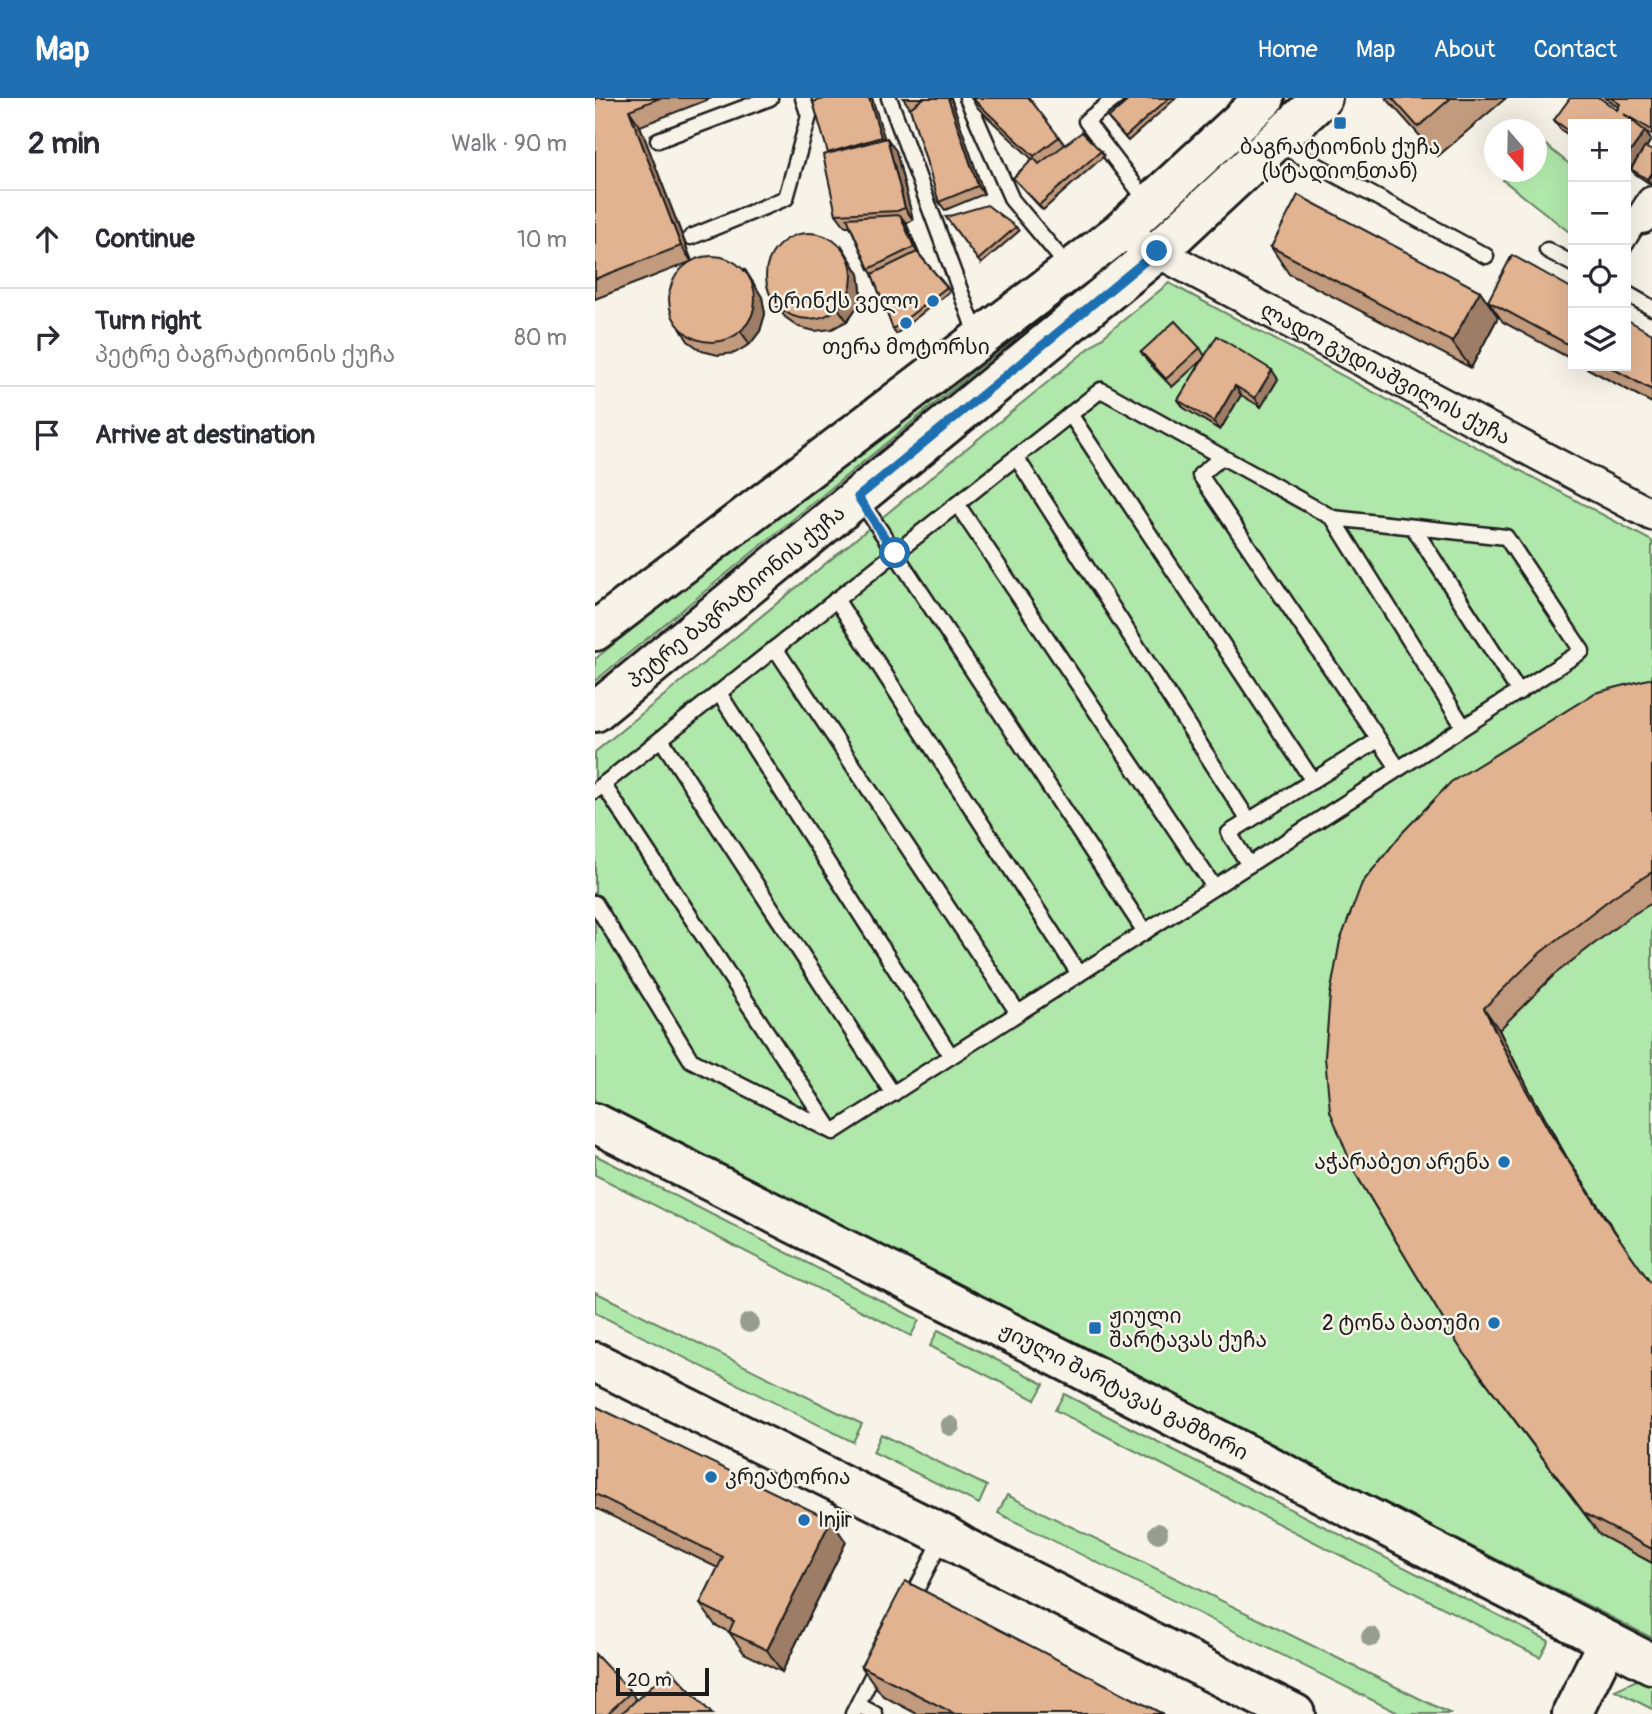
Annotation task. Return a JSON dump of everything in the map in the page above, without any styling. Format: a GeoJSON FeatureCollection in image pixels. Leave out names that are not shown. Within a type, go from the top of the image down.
{"type":"FeatureCollection","features":[{"type":"Feature","properties":{"kind":"main road"},"geometry":{"type":"LineString","coordinates":[[595,631],[1120,232],[1265,98]]}},
{"type":"Feature","properties":{"kind":"main road","name":"პეტრე ბაგრატიონის ქუჩა"},"geometry":{"type":"LineString","coordinates":[[595,712],[1157,251],[1322,98]]}},
{"type":"Feature","properties":{"kind":"main road","name":"ჟიული შარტავას გამზირი"},"geometry":{"type":"LineString","coordinates":[[595,1122],[1068,1362],[1652,1664]]}},
{"type":"Feature","properties":{"kind":"main road"},"geometry":{"type":"LineString","coordinates":[[595,1362],[944,1535],[1295,1714]]}},
{"type":"Feature","properties":{"kind":"main road"},"geometry":{"type":"LineString","coordinates":[[1572,1714],[1608,1642]]}},
{"type":"Feature","properties":{"kind":"street","name":"ლადო გუდიაშვილის ქუჩა"},"geometry":{"type":"LineString","coordinates":[[1120,232],[1652,515]]}},
{"type":"Feature","properties":{"kind":"lane"},"geometry":{"type":"LineString","coordinates":[[659,141],[770,98]]}},
{"type":"Feature","properties":{"kind":"lane"},"geometry":{"type":"LineString","coordinates":[[691,237],[786,198],[809,116],[803,98]]}},
{"type":"Feature","properties":{"kind":"lane"},"geometry":{"type":"LineString","coordinates":[[889,98],[978,340]]}},
{"type":"Feature","properties":{"kind":"lane"},"geometry":{"type":"LineString","coordinates":[[967,98],[1012,200],[1071,270]]}},
{"type":"Feature","properties":{"kind":"lane"},"geometry":{"type":"LineString","coordinates":[[1116,98],[1086,121],[1150,205]]}},
{"type":"Feature","properties":{"kind":"lane"},"geometry":{"type":"LineString","coordinates":[[1273,142],[1486,256]]}},
{"type":"Feature","properties":{"kind":"lane"},"geometry":{"type":"LineString","coordinates":[[1631,236],[1647,210]]}},
{"type":"Feature","properties":{"kind":"lane"},"geometry":{"type":"LineString","coordinates":[[1547,250],[1568,261]]}},
{"type":"Feature","properties":{"kind":"lane"},"geometry":{"type":"LineString","coordinates":[[1631,296],[1652,308]]}},
{"type":"Feature","properties":{"kind":"lane"},"geometry":{"type":"LineString","coordinates":[[1101,390],[1333,518],[1506,537],[1582,651],[833,1132],[599,787],[1101,390]]}},
{"type":"Feature","properties":{"kind":"lane"},"geometry":{"type":"LineString","coordinates":[[1070,414],[1313,781]]}},
{"type":"Feature","properties":{"kind":"lane"},"geometry":{"type":"LineString","coordinates":[[1016,457],[1249,821]]}},
{"type":"Feature","properties":{"kind":"lane"},"geometry":{"type":"LineString","coordinates":[[1222,457],[1200,475],[1398,768]]}},
{"type":"Feature","properties":{"kind":"lane"},"geometry":{"type":"LineString","coordinates":[[858,497],[1145,932]]}},
{"type":"Feature","properties":{"kind":"lane"},"geometry":{"type":"LineString","coordinates":[[957,504],[1214,887]]}},
{"type":"Feature","properties":{"kind":"lane"},"geometry":{"type":"LineString","coordinates":[[1333,518],[1463,726]]}},
{"type":"Feature","properties":{"kind":"lane"},"geometry":{"type":"LineString","coordinates":[[1413,527],[1519,692]]}},
{"type":"Feature","properties":{"kind":"lane"},"geometry":{"type":"LineString","coordinates":[[836,599],[1079,974]]}},
{"type":"Feature","properties":{"kind":"lane"},"geometry":{"type":"LineString","coordinates":[[775,648],[1018,1013]]}},
{"type":"Feature","properties":{"kind":"lane"},"geometry":{"type":"LineString","coordinates":[[719,693],[951,1056]]}},
{"type":"Feature","properties":{"kind":"lane"},"geometry":{"type":"LineString","coordinates":[[661,739],[893,1094]]}},
{"type":"Feature","properties":{"kind":"lane"},"geometry":{"type":"LineString","coordinates":[[1249,865],[1229,833],[1378,740]]}},
{"type":"Feature","properties":{"kind":"lane"},"geometry":{"type":"LineString","coordinates":[[595,903],[691,1060],[833,1132]]}},
{"type":"Feature","properties":{"kind":"lane"},"geometry":{"type":"LineString","coordinates":[[902,1618],[944,1535]]}},
{"type":"Feature","properties":{"kind":"lane"},"geometry":{"type":"LineString","coordinates":[[875,1714],[855,1709],[883,1655]]}},
{"type":"Feature","properties":{"kind":"green space"},"geometry":{"type":"Polygon","coordinates":[[[1547,146],[1568,163],[1568,231],[1506,182],[1547,182],[1547,146]]]}},
{"type":"Feature","properties":{"kind":"green space"},"geometry":{"type":"Polygon","coordinates":[[[1087,264],[1096,272],[595,681],[595,659],[1087,264]]]}},
{"type":"Feature","properties":{"kind":"green space"},"geometry":{"type":"Polygon","coordinates":[[[1169,283],[1652,541],[1652,1638],[595,1102],[595,752],[1169,283]]]}},
{"type":"Feature","properties":{"kind":"green space"},"geometry":{"type":"Polygon","coordinates":[[[595,1155],[919,1320],[911,1336],[595,1175],[595,1155]]]}},
{"type":"Feature","properties":{"kind":"green space"},"geometry":{"type":"Polygon","coordinates":[[[595,1292],[862,1424],[853,1442],[595,1313],[595,1292]]]}},
{"type":"Feature","properties":{"kind":"green space"},"geometry":{"type":"Polygon","coordinates":[[[938,1330],[1044,1384],[1035,1400],[930,1346],[938,1330]]]}},
{"type":"Feature","properties":{"kind":"green space"},"geometry":{"type":"Polygon","coordinates":[[[1064,1394],[1549,1641],[1540,1657],[1055,1410],[1064,1394]]]}},
{"type":"Feature","properties":{"kind":"green space"},"geometry":{"type":"Polygon","coordinates":[[[881,1434],[987,1486],[979,1504],[873,1452],[881,1434]]]}},
{"type":"Feature","properties":{"kind":"green space"},"geometry":{"type":"Polygon","coordinates":[[[1007,1495],[1451,1714],[1400,1714],[998,1513],[1007,1495]]]}},
{"type":"Feature","properties":{"kind":"green space"},"geometry":{"type":"Polygon","coordinates":[[[1641,1678],[1652,1684],[1652,1709],[1615,1690],[1641,1678]]]}},
{"type":"Feature","properties":{"kind":"building"},"geometry":{"type":"Polygon","coordinates":[[[595,98],[660,98],[629,110],[681,246],[595,279],[595,98]]]}},
{"type":"Feature","properties":{"kind":"building"},"geometry":{"type":"Polygon","coordinates":[[[827,98],[869,98],[881,137],[828,153],[813,102],[827,98]]]}},
{"type":"Feature","properties":{"kind":"building"},"geometry":{"type":"Polygon","coordinates":[[[924,98],[948,98],[978,186],[939,202],[910,108],[924,98]]]}},
{"type":"Feature","properties":{"kind":"building"},"geometry":{"type":"Polygon","coordinates":[[[972,98],[1029,98],[1059,137],[1034,156],[972,98]]]}},
{"type":"Feature","properties":{"kind":"building"},"geometry":{"type":"Polygon","coordinates":[[[1131,98],[1169,98],[1125,137],[1108,118],[1131,98]]]}},
{"type":"Feature","properties":{"kind":"building"},"geometry":{"type":"Polygon","coordinates":[[[1392,98],[1451,98],[1418,127],[1392,98]]]}},
{"type":"Feature","properties":{"kind":"building"},"geometry":{"type":"Polygon","coordinates":[[[1570,98],[1600,98],[1617,110],[1620,104],[1611,98],[1652,98],[1652,130],[1624,114],[1630,119],[1568,119],[1568,130],[1554,120],[1570,98]]]}},
{"type":"Feature","properties":{"kind":"building"},"geometry":{"type":"Polygon","coordinates":[[[1631,120],[1645,131],[1631,151],[1631,120]]]}},
{"type":"Feature","properties":{"kind":"building"},"geometry":{"type":"Polygon","coordinates":[[[1082,132],[1101,151],[1039,205],[1013,178],[1034,158],[1039,164],[1082,132]]]}},
{"type":"Feature","properties":{"kind":"building"},"geometry":{"type":"Polygon","coordinates":[[[887,138],[905,208],[897,211],[836,214],[823,155],[887,138]]]}},
{"type":"Feature","properties":{"kind":"building"},"geometry":{"type":"Polygon","coordinates":[[[1645,147],[1652,151],[1652,173],[1647,179],[1631,169],[1645,147]]]}},
{"type":"Feature","properties":{"kind":"building"},"geometry":{"type":"Polygon","coordinates":[[[1298,195],[1480,291],[1452,342],[1271,247],[1298,195]]]}},
{"type":"Feature","properties":{"kind":"building"},"geometry":{"type":"Polygon","coordinates":[[[987,205],[1016,227],[978,260],[946,217],[987,205]]]}},
{"type":"Feature","properties":{"kind":"building"},"geometry":{"type":"Polygon","coordinates":[[[900,215],[914,247],[869,269],[847,218],[900,215]]]}},
{"type":"Feature","properties":{"kind":"building"},"geometry":{"type":"Polygon","coordinates":[[[809,233],[826,236],[840,245],[849,259],[852,276],[849,293],[840,307],[826,316],[809,319],[792,316],[778,307],[769,293],[766,276],[769,259],[778,245],[792,236],[809,233]]]}},
{"type":"Feature","properties":{"kind":"building"},"geometry":{"type":"Polygon","coordinates":[[[917,252],[947,287],[893,329],[872,274],[917,252]]]}},
{"type":"Feature","properties":{"kind":"building"},"geometry":{"type":"Polygon","coordinates":[[[1512,255],[1568,286],[1568,344],[1488,301],[1512,255]]]}},
{"type":"Feature","properties":{"kind":"building"},"geometry":{"type":"Polygon","coordinates":[[[712,256],[729,259],[743,268],[752,282],[755,299],[752,316],[743,330],[729,339],[712,342],[695,339],[681,330],[672,316],[669,299],[672,282],[681,268],[695,259],[712,256]]]}},
{"type":"Feature","properties":{"kind":"building"},"geometry":{"type":"Polygon","coordinates":[[[1175,321],[1200,348],[1166,379],[1141,352],[1175,321]]]}},
{"type":"Feature","properties":{"kind":"building"},"geometry":{"type":"Polygon","coordinates":[[[1631,322],[1652,334],[1652,390],[1617,371],[1631,371],[1631,322]]]}},
{"type":"Feature","properties":{"kind":"building"},"geometry":{"type":"Polygon","coordinates":[[[1217,336],[1272,370],[1255,398],[1235,386],[1214,422],[1178,400],[1217,336]]]}},
{"type":"Feature","properties":{"kind":"building","name":"აჭარაბეთ არენა"},"geometry":{"type":"Polygon","coordinates":[[[1652,678],[1652,872],[1614,896],[1540,953],[1484,1008],[1551,1134],[1652,1285],[1652,1549],[1585,1514],[1459,1346],[1354,1171],[1330,1111],[1325,1057],[1330,995],[1340,941],[1362,883],[1403,832],[1451,782],[1595,693],[1652,678]]]}},
{"type":"Feature","properties":{"kind":"building"},"geometry":{"type":"Polygon","coordinates":[[[595,1406],[831,1520],[767,1650],[729,1632],[734,1621],[700,1604],[723,1557],[595,1494],[595,1406]]]}},
{"type":"Feature","properties":{"kind":"building"},"geometry":{"type":"Polygon","coordinates":[[[905,1581],[1163,1714],[955,1714],[861,1666],[905,1581]]]}},
{"type":"Feature","properties":{"kind":"building"},"geometry":{"type":"Polygon","coordinates":[[[595,1654],[631,1692],[607,1714],[595,1714],[595,1654]]]}},
{"type":"Feature","properties":{"kind":"building"},"geometry":{"type":"Polygon","coordinates":[[[670,1669],[712,1714],[621,1714],[670,1669]]]}},
{"type":"Feature","properties":{"kind":"place","name":"ბაგრატიონის ქუჩა (სტადიონთან)"},"geometry":{"type":"Point","coordinates":[1340,123]}},
{"type":"Feature","properties":{"kind":"place","name":"ტრინქს ველო"},"geometry":{"type":"Point","coordinates":[933,301]}},
{"type":"Feature","properties":{"kind":"place","name":"თერა მოტორსი"},"geometry":{"type":"Point","coordinates":[906,323]}},
{"type":"Feature","properties":{"kind":"place","name":"აჭარაბეთ არენა"},"geometry":{"type":"Point","coordinates":[1504,1162]}},
{"type":"Feature","properties":{"kind":"place","name":"2 ტონა ბათუმი"},"geometry":{"type":"Point","coordinates":[1494,1323]}},
{"type":"Feature","properties":{"kind":"place","name":"ჟიული შარტავას ქუჩა"},"geometry":{"type":"Point","coordinates":[1095,1328]}},
{"type":"Feature","properties":{"kind":"place","name":"კრეატორია"},"geometry":{"type":"Point","coordinates":[711,1477]}},
{"type":"Feature","properties":{"kind":"place","name":"Injir"},"geometry":{"type":"Point","coordinates":[804,1520]}},
{"type":"Feature","properties":{"kind":"route"},"geometry":{"type":"LineString","coordinates":[[895,553],[858,497],[1157,251]]}}]}
